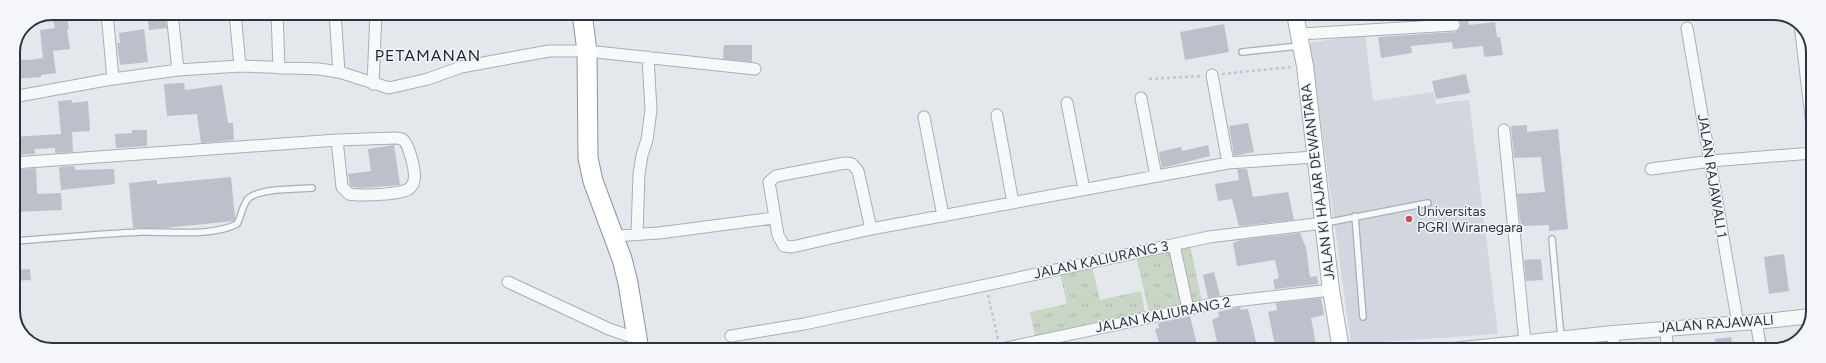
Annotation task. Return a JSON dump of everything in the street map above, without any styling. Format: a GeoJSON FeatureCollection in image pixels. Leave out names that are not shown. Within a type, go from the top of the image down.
{"type":"FeatureCollection","features":[{"type":"Feature","properties":{"kind":"highway"},"geometry":{"type":"LineString","coordinates":[[582,20],[587,51],[588,158],[593,182],[613,236],[628,283],[639,343]]}},
{"type":"Feature","properties":{"kind":"main road","name":"JALAN KI HAJAR DEWANTARA"},"geometry":{"type":"LineString","coordinates":[[1297,20],[1305,66],[1314,157],[1324,223],[1331,290],[1340,343]]}},
{"type":"Feature","properties":{"kind":"street"},"geometry":{"type":"LineString","coordinates":[[108,20],[112,75]]}},
{"type":"Feature","properties":{"kind":"street"},"geometry":{"type":"LineString","coordinates":[[173,20],[177,63]]}},
{"type":"Feature","properties":{"kind":"street"},"geometry":{"type":"LineString","coordinates":[[236,20],[239,59]]}},
{"type":"Feature","properties":{"kind":"street"},"geometry":{"type":"LineString","coordinates":[[277,20],[279,63]]}},
{"type":"Feature","properties":{"kind":"street"},"geometry":{"type":"LineString","coordinates":[[335,20],[338,72]]}},
{"type":"Feature","properties":{"kind":"street"},"geometry":{"type":"LineString","coordinates":[[373,84],[376,20]]}},
{"type":"Feature","properties":{"kind":"street"},"geometry":{"type":"LineString","coordinates":[[1301,40],[1454,25]]}},
{"type":"Feature","properties":{"kind":"street","name":"JALAN RAJAWALI 1"},"geometry":{"type":"LineString","coordinates":[[1687,28],[1738,324]]}},
{"type":"Feature","properties":{"kind":"street"},"geometry":{"type":"LineString","coordinates":[[1802,36],[1806,72]]}},
{"type":"Feature","properties":{"kind":"street"},"geometry":{"type":"LineString","coordinates":[[20,95],[112,75],[177,63],[239,59],[279,63],[338,72],[389,88],[428,79],[461,67],[514,56],[549,51],[587,51],[648,57],[684,63],[755,69]]}},
{"type":"Feature","properties":{"kind":"street"},"geometry":{"type":"LineString","coordinates":[[637,234],[639,174],[642,155],[647,140],[651,110],[648,57]]}},
{"type":"Feature","properties":{"kind":"street"},"geometry":{"type":"LineString","coordinates":[[1212,75],[1228,163]]}},
{"type":"Feature","properties":{"kind":"street"},"geometry":{"type":"LineString","coordinates":[[1141,98],[1156,176]]}},
{"type":"Feature","properties":{"kind":"street"},"geometry":{"type":"LineString","coordinates":[[1068,103],[1084,190]]}},
{"type":"Feature","properties":{"kind":"street"},"geometry":{"type":"LineString","coordinates":[[997,115],[1013,203]]}},
{"type":"Feature","properties":{"kind":"street"},"geometry":{"type":"LineString","coordinates":[[924,118],[943,216]]}},
{"type":"Feature","properties":{"kind":"street"},"geometry":{"type":"LineString","coordinates":[[1504,130],[1516,343]]}},
{"type":"Feature","properties":{"kind":"street"},"geometry":{"type":"LineString","coordinates":[[20,163],[337,140],[389,138],[402,139],[409,151],[414,175],[414,180],[411,187],[397,192],[349,194],[342,187],[337,140]]}},
{"type":"Feature","properties":{"kind":"street"},"geometry":{"type":"LineString","coordinates":[[1651,169],[1710,161],[1806,153]]}},
{"type":"Feature","properties":{"kind":"street"},"geometry":{"type":"LineString","coordinates":[[871,229],[858,171],[852,164],[845,162],[772,178],[769,187],[778,235],[784,246],[792,247],[824,241],[871,229],[1228,163],[1314,157]]}},
{"type":"Feature","properties":{"kind":"street"},"geometry":{"type":"LineString","coordinates":[[613,236],[702,228],[774,218]]}},
{"type":"Feature","properties":{"kind":"street","name":"JALAN KALIURANG 3"},"geometry":{"type":"LineString","coordinates":[[730,336],[804,324],[1209,237],[1324,223]]}},
{"type":"Feature","properties":{"kind":"street"},"geometry":{"type":"LineString","coordinates":[[1174,244],[1188,309]]}},
{"type":"Feature","properties":{"kind":"street"},"geometry":{"type":"LineString","coordinates":[[508,282],[637,343]]}},
{"type":"Feature","properties":{"kind":"street","name":"JALAN KALIURANG 2"},"geometry":{"type":"LineString","coordinates":[[1026,343],[1217,303],[1331,290]]}},
{"type":"Feature","properties":{"kind":"street","name":"JALAN RAJAWALI"},"geometry":{"type":"LineString","coordinates":[[1570,343],[1613,333],[1665,328],[1738,324],[1805,317]]}},
{"type":"Feature","properties":{"kind":"street"},"geometry":{"type":"LineString","coordinates":[[1756,322],[1760,343]]}},
{"type":"Feature","properties":{"kind":"street"},"geometry":{"type":"LineString","coordinates":[[1665,328],[1667,343]]}},
{"type":"Feature","properties":{"kind":"street"},"geometry":{"type":"LineString","coordinates":[[1613,333],[1614,343]]}},
{"type":"Feature","properties":{"kind":"lane"},"geometry":{"type":"LineString","coordinates":[[1242,52],[1301,40]]}},
{"type":"Feature","properties":{"kind":"lane"},"geometry":{"type":"LineString","coordinates":[[20,241],[141,232],[211,231],[237,224],[246,202],[254,195],[264,192],[312,188]]}},
{"type":"Feature","properties":{"kind":"lane"},"geometry":{"type":"LineString","coordinates":[[1324,223],[1428,203]]}},
{"type":"Feature","properties":{"kind":"lane"},"geometry":{"type":"LineString","coordinates":[[1355,216],[1363,317]]}},
{"type":"Feature","properties":{"kind":"lane"},"geometry":{"type":"LineString","coordinates":[[1552,239],[1561,343]]}},
{"type":"Feature","properties":{"kind":"path"},"geometry":{"type":"LineString","coordinates":[[1148,79],[1212,75],[1305,66]]}},
{"type":"Feature","properties":{"kind":"path"},"geometry":{"type":"LineString","coordinates":[[986,285],[997,343]]}},
{"type":"Feature","properties":{"kind":"shaded area","name":"Universitas PGRI Wiranegara"},"geometry":{"type":"Polygon","coordinates":[[[1365,34],[1373,101],[1433,92],[1436,104],[1469,100],[1498,334],[1351,343],[1310,43],[1365,34]]]}},
{"type":"Feature","properties":{"kind":"green space"},"geometry":{"type":"Polygon","coordinates":[[[1190,245],[1202,302],[1149,312],[1136,256],[1190,245]]]}},
{"type":"Feature","properties":{"kind":"green space"},"geometry":{"type":"Polygon","coordinates":[[[1092,267],[1100,300],[1141,291],[1145,313],[1035,336],[1030,312],[1067,304],[1060,274],[1092,267]]]}},
{"type":"Feature","properties":{"kind":"building"},"geometry":{"type":"Polygon","coordinates":[[[67,20],[70,49],[53,51],[56,73],[41,75],[41,77],[20,78],[20,59],[43,58],[40,30],[55,28],[53,21],[67,20]]]}},
{"type":"Feature","properties":{"kind":"building"},"geometry":{"type":"Polygon","coordinates":[[[148,20],[166,20],[167,28],[149,30],[148,20]]]}},
{"type":"Feature","properties":{"kind":"building"},"geometry":{"type":"Polygon","coordinates":[[[1394,20],[1408,21],[1394,21],[1394,20]]]}},
{"type":"Feature","properties":{"kind":"building"},"geometry":{"type":"Polygon","coordinates":[[[1458,20],[1468,20],[1469,25],[1495,22],[1497,37],[1500,37],[1503,55],[1484,57],[1483,46],[1453,49],[1452,42],[1411,46],[1412,53],[1381,58],[1378,37],[1455,32],[1460,28],[1460,21],[1458,20]]]}},
{"type":"Feature","properties":{"kind":"building"},"geometry":{"type":"Polygon","coordinates":[[[1224,24],[1229,52],[1185,60],[1180,32],[1224,24]]]}},
{"type":"Feature","properties":{"kind":"building"},"geometry":{"type":"Polygon","coordinates":[[[144,29],[148,62],[120,65],[117,43],[120,43],[119,33],[144,29]]]}},
{"type":"Feature","properties":{"kind":"building"},"geometry":{"type":"Polygon","coordinates":[[[724,45],[752,45],[752,62],[723,59],[724,45]]]}},
{"type":"Feature","properties":{"kind":"building"},"geometry":{"type":"Polygon","coordinates":[[[1466,74],[1470,93],[1436,99],[1432,81],[1466,74]]]}},
{"type":"Feature","properties":{"kind":"building"},"geometry":{"type":"Polygon","coordinates":[[[184,83],[185,90],[222,85],[228,123],[233,123],[234,140],[201,143],[197,114],[167,116],[164,84],[184,83]]]}},
{"type":"Feature","properties":{"kind":"building"},"geometry":{"type":"Polygon","coordinates":[[[72,100],[72,103],[88,101],[90,131],[72,132],[73,152],[55,153],[55,148],[35,149],[35,154],[20,155],[20,137],[61,134],[58,101],[72,100]]]}},
{"type":"Feature","properties":{"kind":"building"},"geometry":{"type":"Polygon","coordinates":[[[1248,123],[1254,152],[1234,156],[1229,126],[1248,123]]]}},
{"type":"Feature","properties":{"kind":"building"},"geometry":{"type":"Polygon","coordinates":[[[1527,125],[1527,132],[1558,129],[1568,229],[1549,231],[1549,225],[1521,226],[1517,194],[1545,192],[1541,157],[1514,158],[1511,126],[1527,125]]]}},
{"type":"Feature","properties":{"kind":"building"},"geometry":{"type":"Polygon","coordinates":[[[132,130],[147,130],[147,146],[116,148],[115,134],[132,133],[132,130]]]}},
{"type":"Feature","properties":{"kind":"building"},"geometry":{"type":"Polygon","coordinates":[[[394,145],[400,185],[362,188],[352,187],[350,185],[348,174],[371,171],[368,149],[394,145]]]}},
{"type":"Feature","properties":{"kind":"building"},"geometry":{"type":"Polygon","coordinates":[[[1208,145],[1210,156],[1162,168],[1159,152],[1181,147],[1182,151],[1208,145]]]}},
{"type":"Feature","properties":{"kind":"building"},"geometry":{"type":"Polygon","coordinates":[[[74,166],[76,170],[114,169],[115,184],[61,190],[59,167],[74,166]]]}},
{"type":"Feature","properties":{"kind":"building"},"geometry":{"type":"Polygon","coordinates":[[[36,168],[37,194],[61,193],[62,210],[20,212],[20,170],[36,168]]]}},
{"type":"Feature","properties":{"kind":"building"},"geometry":{"type":"Polygon","coordinates":[[[1237,169],[1247,169],[1253,197],[1288,192],[1294,220],[1239,226],[1232,199],[1218,201],[1215,184],[1239,180],[1237,169]]]}},
{"type":"Feature","properties":{"kind":"building"},"geometry":{"type":"Polygon","coordinates":[[[231,177],[235,218],[234,221],[164,228],[133,228],[129,183],[157,180],[157,184],[231,177]]]}},
{"type":"Feature","properties":{"kind":"building"},"geometry":{"type":"Polygon","coordinates":[[[1300,233],[1306,248],[1310,277],[1317,276],[1318,284],[1275,289],[1273,280],[1279,278],[1275,260],[1237,266],[1233,243],[1241,240],[1300,233]]]}},
{"type":"Feature","properties":{"kind":"building"},"geometry":{"type":"Polygon","coordinates":[[[1784,254],[1789,291],[1769,294],[1764,257],[1784,254]]]}},
{"type":"Feature","properties":{"kind":"building"},"geometry":{"type":"Polygon","coordinates":[[[1541,259],[1543,280],[1526,281],[1524,260],[1541,259]]]}},
{"type":"Feature","properties":{"kind":"building"},"geometry":{"type":"Polygon","coordinates":[[[30,269],[31,280],[20,281],[20,270],[30,269]]]}},
{"type":"Feature","properties":{"kind":"building"},"geometry":{"type":"Polygon","coordinates":[[[1214,272],[1220,296],[1208,298],[1203,275],[1214,272]]]}},
{"type":"Feature","properties":{"kind":"building"},"geometry":{"type":"Polygon","coordinates":[[[1321,298],[1324,315],[1311,318],[1316,343],[1275,343],[1268,312],[1277,310],[1276,303],[1321,298]]]}},
{"type":"Feature","properties":{"kind":"building"},"geometry":{"type":"Polygon","coordinates":[[[1240,307],[1241,310],[1248,309],[1256,343],[1207,343],[1217,341],[1212,320],[1219,317],[1218,312],[1240,307]]]}},
{"type":"Feature","properties":{"kind":"building"},"geometry":{"type":"Polygon","coordinates":[[[1190,316],[1197,343],[1159,343],[1155,329],[1159,328],[1158,323],[1190,316]]]}},
{"type":"Feature","properties":{"kind":"building"},"geometry":{"type":"Polygon","coordinates":[[[1731,337],[1732,343],[1715,343],[1715,339],[1731,337]]]}},
{"type":"Feature","properties":{"kind":"place","name":"Universitas PGRI Wiranegara"},"geometry":{"type":"Point","coordinates":[1409,219]}},
{"type":"Feature","properties":{"kind":"district","name":"PETAMANAN"},"geometry":{"type":"Point","coordinates":[428,55]}}]}
